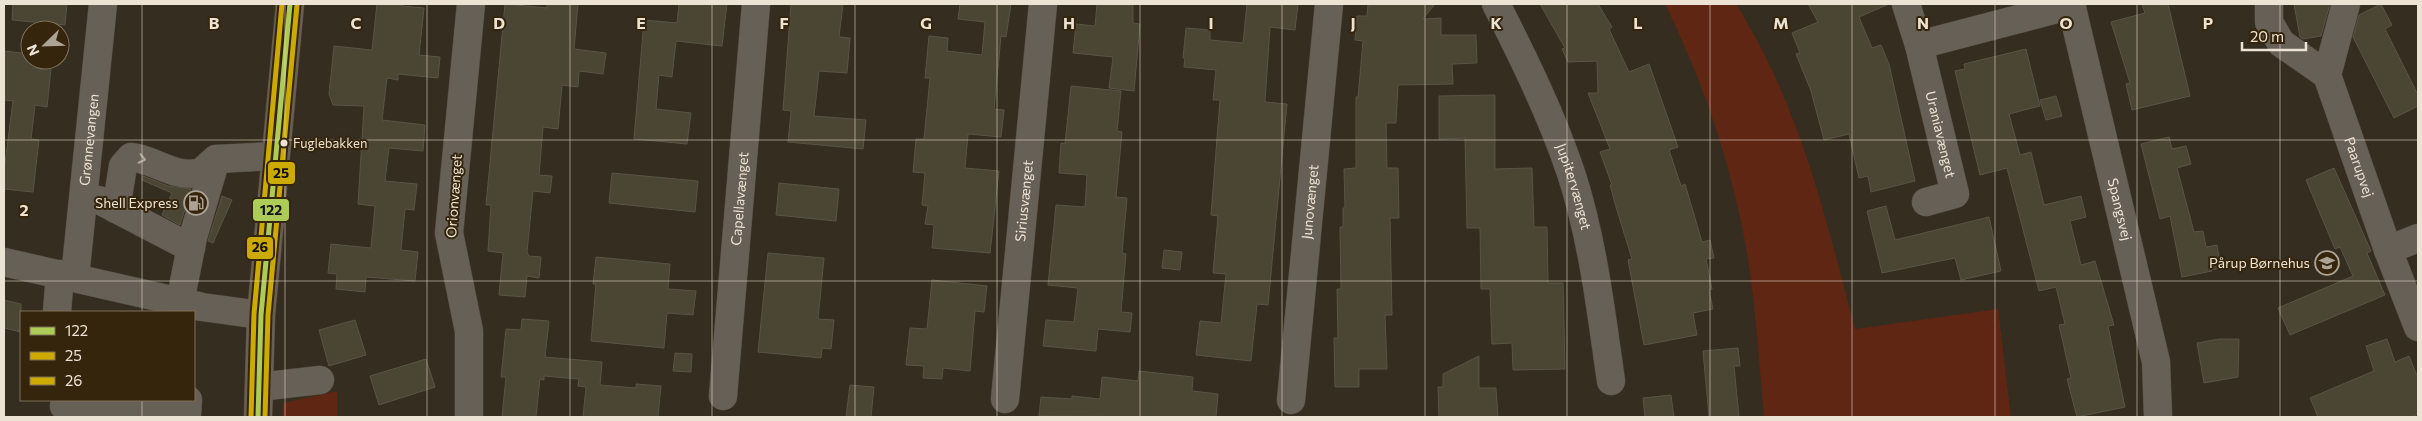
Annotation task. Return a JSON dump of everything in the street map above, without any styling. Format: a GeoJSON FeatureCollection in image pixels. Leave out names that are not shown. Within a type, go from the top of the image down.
{"type":"FeatureCollection","features":[{"type":"Feature","properties":{"kind":"main road"},"geometry":{"type":"LineString","coordinates":[[258,417],[261,315],[290,4]]}},
{"type":"Feature","properties":{"kind":"street","name":"Grønnevangen"},"geometry":{"type":"LineString","coordinates":[[57,311],[68,275],[84,192],[103,4]]}},
{"type":"Feature","properties":{"kind":"street","name":"Orionvænget"},"geometry":{"type":"LineString","coordinates":[[469,417],[469,331],[449,233],[471,4]]}},
{"type":"Feature","properties":{"kind":"street","name":"Capellavænget"},"geometry":{"type":"LineString","coordinates":[[723,396],[756,4]]}},
{"type":"Feature","properties":{"kind":"street","name":"Siriusvænget"},"geometry":{"type":"LineString","coordinates":[[1005,399],[1043,4]]}},
{"type":"Feature","properties":{"kind":"street","name":"Junovænget"},"geometry":{"type":"LineString","coordinates":[[1290,400],[1328,4]]}},
{"type":"Feature","properties":{"kind":"street","name":"Jupitervænget"},"geometry":{"type":"LineString","coordinates":[[1496,4],[1536,82],[1571,174],[1591,250],[1611,381]]}},
{"type":"Feature","properties":{"kind":"street","name":"Uraniavænget"},"geometry":{"type":"LineString","coordinates":[[1906,4],[1919,45],[1955,194],[1926,202]]}},
{"type":"Feature","properties":{"kind":"street"},"geometry":{"type":"LineString","coordinates":[[1919,45],[2072,4]]}},
{"type":"Feature","properties":{"kind":"street","name":"Spangsvej"},"geometry":{"type":"LineString","coordinates":[[2072,4],[2156,362],[2158,417]]}},
{"type":"Feature","properties":{"kind":"street"},"geometry":{"type":"LineString","coordinates":[[2269,4],[2269,22],[2281,43],[2327,75],[2346,4]]}},
{"type":"Feature","properties":{"kind":"street","name":"Paarupvej"},"geometry":{"type":"LineString","coordinates":[[2327,75],[2388,250],[2418,327]]}},
{"type":"Feature","properties":{"kind":"street"},"geometry":{"type":"LineString","coordinates":[[116,208],[123,166],[131,157],[141,158],[181,173],[198,173],[216,159],[275,156]]}},
{"type":"Feature","properties":{"kind":"street"},"geometry":{"type":"LineString","coordinates":[[180,302],[191,248],[216,159]]}},
{"type":"Feature","properties":{"kind":"street"},"geometry":{"type":"LineString","coordinates":[[84,192],[191,248]]}},
{"type":"Feature","properties":{"kind":"street"},"geometry":{"type":"LineString","coordinates":[[2388,250],[2418,238]]}},
{"type":"Feature","properties":{"kind":"street"},"geometry":{"type":"LineString","coordinates":[[4,262],[68,275],[180,302],[261,315]]}},
{"type":"Feature","properties":{"kind":"street"},"geometry":{"type":"LineString","coordinates":[[259,387],[320,380]]}},
{"type":"Feature","properties":{"kind":"street"},"geometry":{"type":"LineString","coordinates":[[63,408],[187,416],[188,401]]}},
{"type":"Feature","properties":{"kind":"shaded area"},"geometry":{"type":"Polygon","coordinates":[[[1665,4],[1736,4],[1758,43],[1794,122],[1821,203],[1855,329],[1998,309],[2011,417],[1764,417],[1750,270],[1735,194],[1710,110],[1689,56],[1665,4]]]}},
{"type":"Feature","properties":{"kind":"shaded area"},"geometry":{"type":"Polygon","coordinates":[[[337,391],[337,417],[282,417],[283,403],[337,391]]]}},
{"type":"Feature","properties":{"kind":"building"},"geometry":{"type":"Polygon","coordinates":[[[13,4],[67,4],[65,20],[12,20],[13,4]]]}},
{"type":"Feature","properties":{"kind":"building"},"geometry":{"type":"Polygon","coordinates":[[[377,4],[402,4],[402,6],[424,8],[419,55],[440,57],[438,78],[398,74],[398,80],[387,78],[382,120],[425,125],[423,151],[389,148],[385,181],[417,184],[414,210],[405,209],[401,250],[418,252],[415,281],[366,277],[365,292],[336,289],[337,274],[328,273],[331,244],[371,248],[375,206],[358,204],[364,106],[333,105],[329,94],[334,46],[372,50],[377,4]]]}},
{"type":"Feature","properties":{"kind":"building"},"geometry":{"type":"Polygon","coordinates":[[[505,4],[547,8],[547,4],[578,4],[574,49],[606,53],[603,74],[579,71],[578,87],[562,85],[558,129],[543,127],[539,175],[552,176],[550,193],[533,191],[527,252],[529,256],[541,257],[539,278],[527,276],[525,297],[499,295],[503,253],[488,251],[491,205],[486,205],[505,4]]]}},
{"type":"Feature","properties":{"kind":"building"},"geometry":{"type":"Polygon","coordinates":[[[679,4],[727,4],[722,46],[676,41],[672,77],[659,75],[656,109],[691,113],[687,144],[634,139],[644,20],[677,23],[679,4]]]}},
{"type":"Feature","properties":{"kind":"building"},"geometry":{"type":"Polygon","coordinates":[[[791,4],[843,4],[839,37],[850,38],[847,73],[819,71],[814,116],[866,120],[863,149],[788,142],[791,111],[783,110],[791,4]]]}},
{"type":"Feature","properties":{"kind":"building"},"geometry":{"type":"Polygon","coordinates":[[[960,4],[1011,4],[1006,37],[1001,36],[994,109],[1004,110],[1001,137],[968,134],[965,168],[999,171],[990,253],[932,248],[934,225],[925,224],[928,206],[922,205],[925,173],[913,172],[916,139],[924,139],[930,78],[925,78],[929,36],[948,38],[947,51],[982,55],[985,22],[958,19],[960,4]]]}},
{"type":"Feature","properties":{"kind":"building"},"geometry":{"type":"Polygon","coordinates":[[[1097,4],[1133,4],[1133,23],[1140,24],[1134,91],[1109,88],[1113,57],[1073,53],[1076,24],[1095,26],[1097,4]]]}},
{"type":"Feature","properties":{"kind":"building"},"geometry":{"type":"Polygon","coordinates":[[[1247,4],[1298,4],[1295,30],[1270,27],[1265,102],[1287,104],[1268,305],[1257,304],[1251,361],[1196,355],[1200,321],[1221,323],[1226,274],[1213,273],[1218,216],[1211,215],[1220,100],[1213,100],[1216,70],[1184,67],[1185,58],[1183,58],[1186,28],[1210,30],[1210,40],[1243,43],[1247,4]]]}},
{"type":"Feature","properties":{"kind":"building"},"geometry":{"type":"Polygon","coordinates":[[[1368,4],[1435,4],[1423,19],[1441,18],[1441,35],[1476,35],[1477,63],[1452,64],[1453,84],[1398,85],[1396,123],[1386,123],[1387,168],[1398,168],[1399,218],[1390,218],[1392,315],[1385,315],[1387,369],[1359,369],[1359,387],[1335,387],[1334,338],[1338,338],[1337,289],[1341,289],[1340,227],[1343,227],[1343,208],[1345,208],[1344,169],[1356,168],[1356,97],[1358,97],[1363,41],[1355,40],[1357,16],[1367,16],[1368,4]]]}},
{"type":"Feature","properties":{"kind":"building"},"geometry":{"type":"Polygon","coordinates":[[[1540,4],[1598,4],[1612,27],[1609,29],[1629,72],[1649,64],[1678,147],[1669,150],[1681,186],[1685,184],[1702,242],[1710,240],[1714,258],[1706,259],[1712,289],[1709,290],[1713,309],[1693,313],[1697,335],[1644,345],[1628,260],[1632,259],[1610,185],[1612,185],[1600,152],[1610,149],[1588,93],[1598,93],[1597,61],[1568,62],[1562,49],[1565,48],[1540,4]]]}},
{"type":"Feature","properties":{"kind":"building"},"geometry":{"type":"Polygon","coordinates":[[[1808,4],[1889,4],[1859,17],[1872,48],[1881,45],[1889,64],[1915,181],[1871,192],[1868,176],[1859,178],[1849,134],[1824,140],[1811,91],[1796,54],[1800,53],[1792,33],[1818,22],[1808,4]]]}},
{"type":"Feature","properties":{"kind":"building"},"geometry":{"type":"Polygon","coordinates":[[[2142,4],[2168,4],[2190,96],[2132,110],[2126,84],[2130,83],[2111,22],[2145,13],[2142,4]]]}},
{"type":"Feature","properties":{"kind":"building"},"geometry":{"type":"Polygon","coordinates":[[[2294,4],[2330,4],[2321,36],[2303,39],[2300,37],[2294,4]]]}},
{"type":"Feature","properties":{"kind":"building"},"geometry":{"type":"Polygon","coordinates":[[[2381,4],[2392,25],[2385,29],[2418,95],[2418,106],[2394,118],[2353,37],[2359,15],[2381,4]]]}},
{"type":"Feature","properties":{"kind":"building"},"geometry":{"type":"Polygon","coordinates":[[[2026,49],[2040,106],[2009,114],[2020,155],[2031,152],[2044,205],[2081,196],[2086,217],[2070,221],[2081,265],[2095,261],[2114,325],[2108,326],[2125,407],[2077,417],[2067,379],[2071,378],[2059,325],[2065,324],[2056,287],[2039,291],[2007,168],[1980,175],[1955,71],[1965,69],[1964,64],[2026,49]]]}},
{"type":"Feature","properties":{"kind":"building"},"geometry":{"type":"Polygon","coordinates":[[[4,51],[20,53],[20,70],[51,70],[47,107],[35,105],[31,139],[39,140],[33,192],[4,189],[4,171],[13,101],[4,100],[4,51]]]}},
{"type":"Feature","properties":{"kind":"building"},"geometry":{"type":"Polygon","coordinates":[[[1071,86],[1121,91],[1117,131],[1122,132],[1116,197],[1127,198],[1122,253],[1126,254],[1121,312],[1132,313],[1130,332],[1098,329],[1096,351],[1043,346],[1046,320],[1074,322],[1078,288],[1048,285],[1056,205],[1085,207],[1087,175],[1059,173],[1061,143],[1065,144],[1071,86]]]}},
{"type":"Feature","properties":{"kind":"building"},"geometry":{"type":"Polygon","coordinates":[[[1495,95],[1495,169],[1532,168],[1534,227],[1547,227],[1548,283],[1563,283],[1565,369],[1513,370],[1512,343],[1492,344],[1490,289],[1481,289],[1480,228],[1467,228],[1465,138],[1439,139],[1439,96],[1495,95]]]}},
{"type":"Feature","properties":{"kind":"building"},"geometry":{"type":"Polygon","coordinates":[[[2056,96],[2062,116],[2046,120],[2040,100],[2056,96]]]}},
{"type":"Feature","properties":{"kind":"building"},"geometry":{"type":"Polygon","coordinates":[[[2169,137],[2172,149],[2186,146],[2191,164],[2177,168],[2194,232],[2203,231],[2206,247],[2217,245],[2221,268],[2182,277],[2170,216],[2160,219],[2141,144],[2169,137]]]}},
{"type":"Feature","properties":{"kind":"building"},"geometry":{"type":"Polygon","coordinates":[[[2334,168],[2371,251],[2367,253],[2385,295],[2290,335],[2278,308],[2353,276],[2340,247],[2335,249],[2306,180],[2334,168]]]}},
{"type":"Feature","properties":{"kind":"building"},"geometry":{"type":"Polygon","coordinates":[[[612,173],[698,181],[695,212],[609,203],[612,173]]]}},
{"type":"Feature","properties":{"kind":"building"},"geometry":{"type":"Polygon","coordinates":[[[143,176],[168,186],[191,189],[180,225],[162,215],[172,193],[142,180],[143,176]]]}},
{"type":"Feature","properties":{"kind":"building"},"geometry":{"type":"Polygon","coordinates":[[[779,183],[839,189],[836,221],[776,215],[779,183]]]}},
{"type":"Feature","properties":{"kind":"building"},"geometry":{"type":"Polygon","coordinates":[[[222,196],[232,200],[213,243],[208,241],[222,196]]]}},
{"type":"Feature","properties":{"kind":"building"},"geometry":{"type":"Polygon","coordinates":[[[1886,206],[1895,240],[1989,217],[2001,271],[1961,280],[1955,258],[1882,273],[1867,211],[1886,206]]]}},
{"type":"Feature","properties":{"kind":"building"},"geometry":{"type":"Polygon","coordinates":[[[1164,250],[1182,252],[1180,270],[1162,268],[1164,250]]]}},
{"type":"Feature","properties":{"kind":"building"},"geometry":{"type":"Polygon","coordinates":[[[768,253],[824,258],[818,319],[834,320],[831,349],[822,348],[821,358],[758,352],[768,253]]]}},
{"type":"Feature","properties":{"kind":"building"},"geometry":{"type":"Polygon","coordinates":[[[596,257],[670,264],[668,289],[696,291],[693,315],[667,313],[664,348],[591,341],[596,284],[593,284],[596,257]]]}},
{"type":"Feature","properties":{"kind":"building"},"geometry":{"type":"Polygon","coordinates":[[[932,280],[987,286],[984,312],[975,311],[970,371],[943,368],[942,379],[923,378],[924,366],[906,365],[910,328],[927,329],[932,280]]]}},
{"type":"Feature","properties":{"kind":"building"},"geometry":{"type":"Polygon","coordinates":[[[4,300],[21,304],[20,332],[4,328],[4,300]]]}},
{"type":"Feature","properties":{"kind":"building"},"geometry":{"type":"Polygon","coordinates":[[[522,319],[549,321],[545,357],[602,362],[600,385],[636,388],[636,384],[661,386],[658,417],[583,417],[586,387],[578,386],[579,379],[544,376],[544,380],[540,379],[536,417],[502,417],[506,377],[501,377],[506,329],[521,330],[522,319]]]}},
{"type":"Feature","properties":{"kind":"building"},"geometry":{"type":"Polygon","coordinates":[[[355,320],[366,355],[329,366],[319,330],[355,320]]]}},
{"type":"Feature","properties":{"kind":"building"},"geometry":{"type":"Polygon","coordinates":[[[2219,339],[2239,339],[2238,377],[2204,383],[2197,343],[2219,339]]]}},
{"type":"Feature","properties":{"kind":"building"},"geometry":{"type":"Polygon","coordinates":[[[2387,339],[2395,362],[2409,356],[2418,378],[2418,414],[2411,417],[2318,417],[2310,398],[2374,371],[2366,346],[2387,339]]]}},
{"type":"Feature","properties":{"kind":"building"},"geometry":{"type":"Polygon","coordinates":[[[1738,348],[1740,366],[1734,366],[1739,417],[1709,417],[1703,351],[1738,348]]]}},
{"type":"Feature","properties":{"kind":"building"},"geometry":{"type":"Polygon","coordinates":[[[675,353],[692,354],[691,372],[673,371],[675,353]]]}},
{"type":"Feature","properties":{"kind":"building"},"geometry":{"type":"Polygon","coordinates":[[[1479,356],[1479,388],[1496,388],[1498,417],[1439,417],[1438,387],[1443,387],[1443,374],[1479,356]]]}},
{"type":"Feature","properties":{"kind":"building"},"geometry":{"type":"Polygon","coordinates":[[[426,359],[435,387],[379,405],[370,376],[426,359]]]}},
{"type":"Feature","properties":{"kind":"building"},"geometry":{"type":"Polygon","coordinates":[[[1139,371],[1193,377],[1192,391],[1218,394],[1216,417],[1039,416],[1041,397],[1072,399],[1072,396],[1100,399],[1102,377],[1138,381],[1139,371]]]}},
{"type":"Feature","properties":{"kind":"building"},"geometry":{"type":"Polygon","coordinates":[[[850,385],[874,387],[871,417],[846,417],[850,385]]]}},
{"type":"Feature","properties":{"kind":"building"},"geometry":{"type":"Polygon","coordinates":[[[1671,395],[1674,417],[1645,417],[1643,398],[1671,395]]]}},
{"type":"Feature","properties":{"kind":"transit line","name":"26"},"geometry":{"type":"LineString","coordinates":[[251,417],[254,314],[282,4]]}},
{"type":"Feature","properties":{"kind":"transit line","name":"122"},"geometry":{"type":"LineString","coordinates":[[258,417],[261,315],[290,4]]}},
{"type":"Feature","properties":{"kind":"transit line","name":"25"},"geometry":{"type":"LineString","coordinates":[[265,417],[268,315],[297,5]]}},
{"type":"Feature","properties":{"kind":"place","name":"Fuglebakken"},"geometry":{"type":"Point","coordinates":[284,143]}},
{"type":"Feature","properties":{"kind":"place","name":"Shell Express"},"geometry":{"type":"Point","coordinates":[196,203]}},
{"type":"Feature","properties":{"kind":"place","name":"Pårup Børnehus"},"geometry":{"type":"Point","coordinates":[2327,263]}}]}
